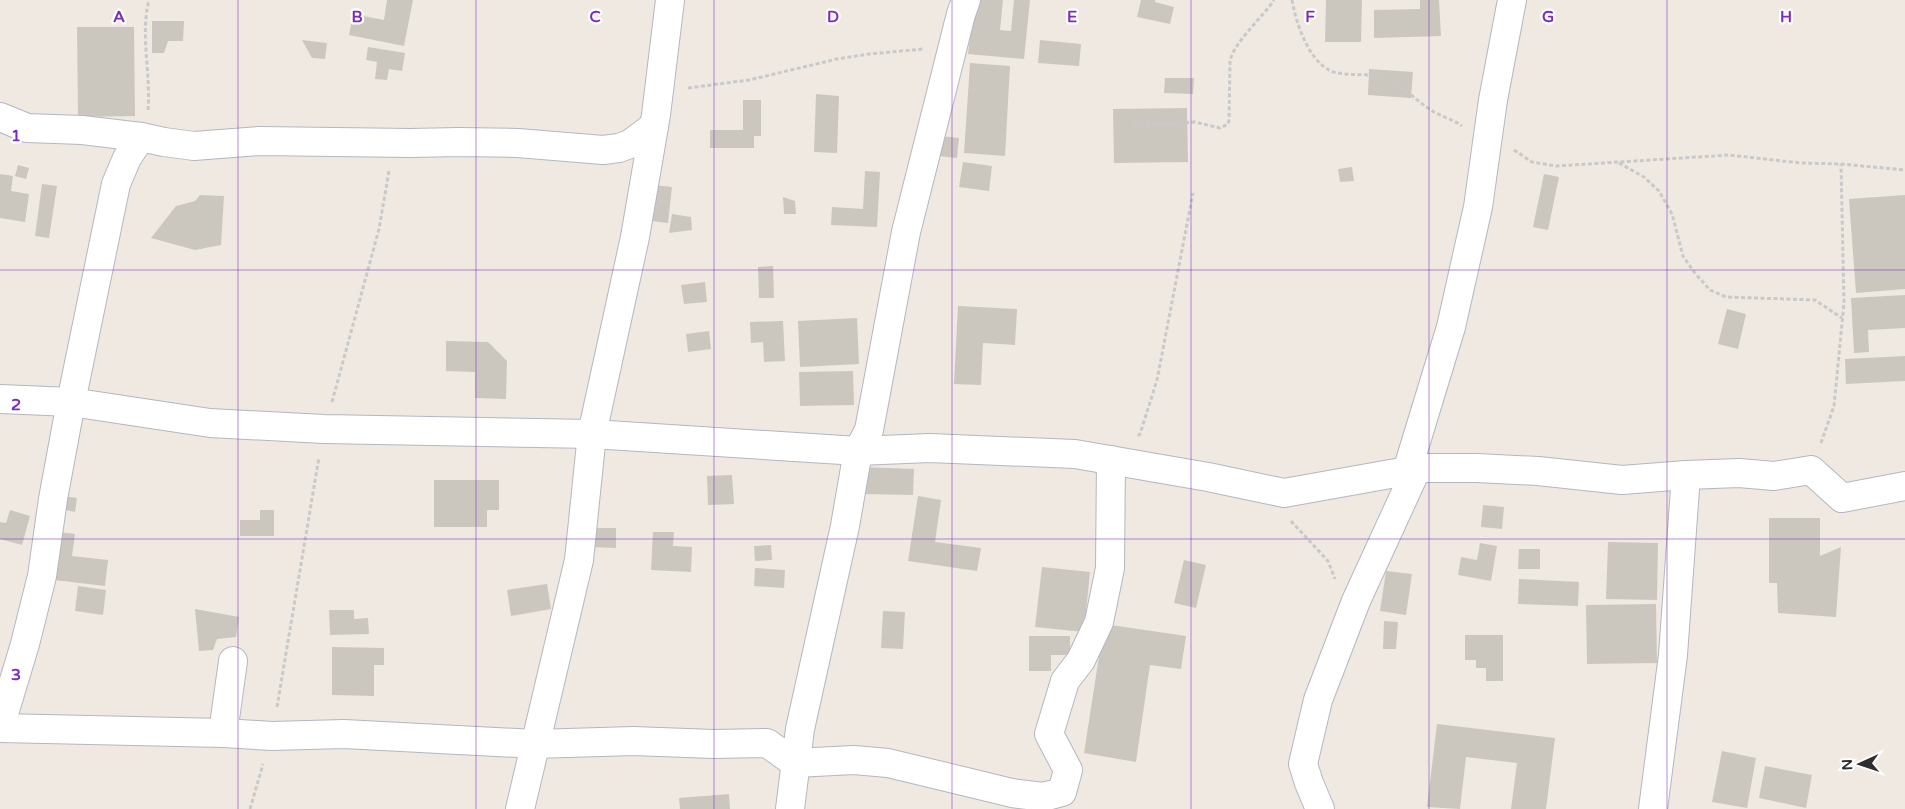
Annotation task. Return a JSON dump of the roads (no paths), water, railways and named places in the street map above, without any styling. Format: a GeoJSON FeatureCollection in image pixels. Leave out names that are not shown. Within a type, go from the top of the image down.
{"type":"FeatureCollection","features":[{"type":"Feature","properties":{"kind":"street"},"geometry":{"type":"LineString","coordinates":[[520,809],[578,560],[592,434],[635,237],[655,120],[670,0]]}},
{"type":"Feature","properties":{"kind":"street"},"geometry":{"type":"LineString","coordinates":[[790,809],[800,729],[845,526],[858,451],[869,430],[906,232],[966,0]]}},
{"type":"Feature","properties":{"kind":"street"},"geometry":{"type":"LineString","coordinates":[[1320,809],[1308,783],[1303,764],[1304,752],[1318,700],[1351,613],[1412,470],[1451,327],[1478,206],[1512,0]]}},
{"type":"Feature","properties":{"kind":"street"},"geometry":{"type":"LineString","coordinates":[[0,117],[27,128],[82,130],[143,137],[194,146],[259,141],[459,142],[518,143],[604,150],[630,144],[655,120]]}},
{"type":"Feature","properties":{"kind":"street"},"geometry":{"type":"LineString","coordinates":[[143,137],[127,158],[116,184],[71,402],[53,499],[42,576],[25,644],[0,727],[272,736],[344,734],[535,744],[633,741],[714,744],[767,743],[795,763],[854,760],[888,763],[1012,793],[1043,797],[1062,792],[1068,770],[1050,734],[1065,681],[1081,660],[1099,622],[1110,568],[1111,460]]}},
{"type":"Feature","properties":{"kind":"street"},"geometry":{"type":"LineString","coordinates":[[0,399],[71,402],[210,423],[324,429],[592,434],[858,451],[930,448],[1075,454],[1208,477],[1284,493],[1412,470],[1477,468],[1622,480],[1739,473],[1774,476],[1811,470],[1842,498],[1905,486]]}},
{"type":"Feature","properties":{"kind":"street"},"geometry":{"type":"LineString","coordinates":[[1653,809],[1673,656],[1686,475]]}},
{"type":"Feature","properties":{"kind":"street"},"geometry":{"type":"LineString","coordinates":[[223,733],[233,661]]}}]}
